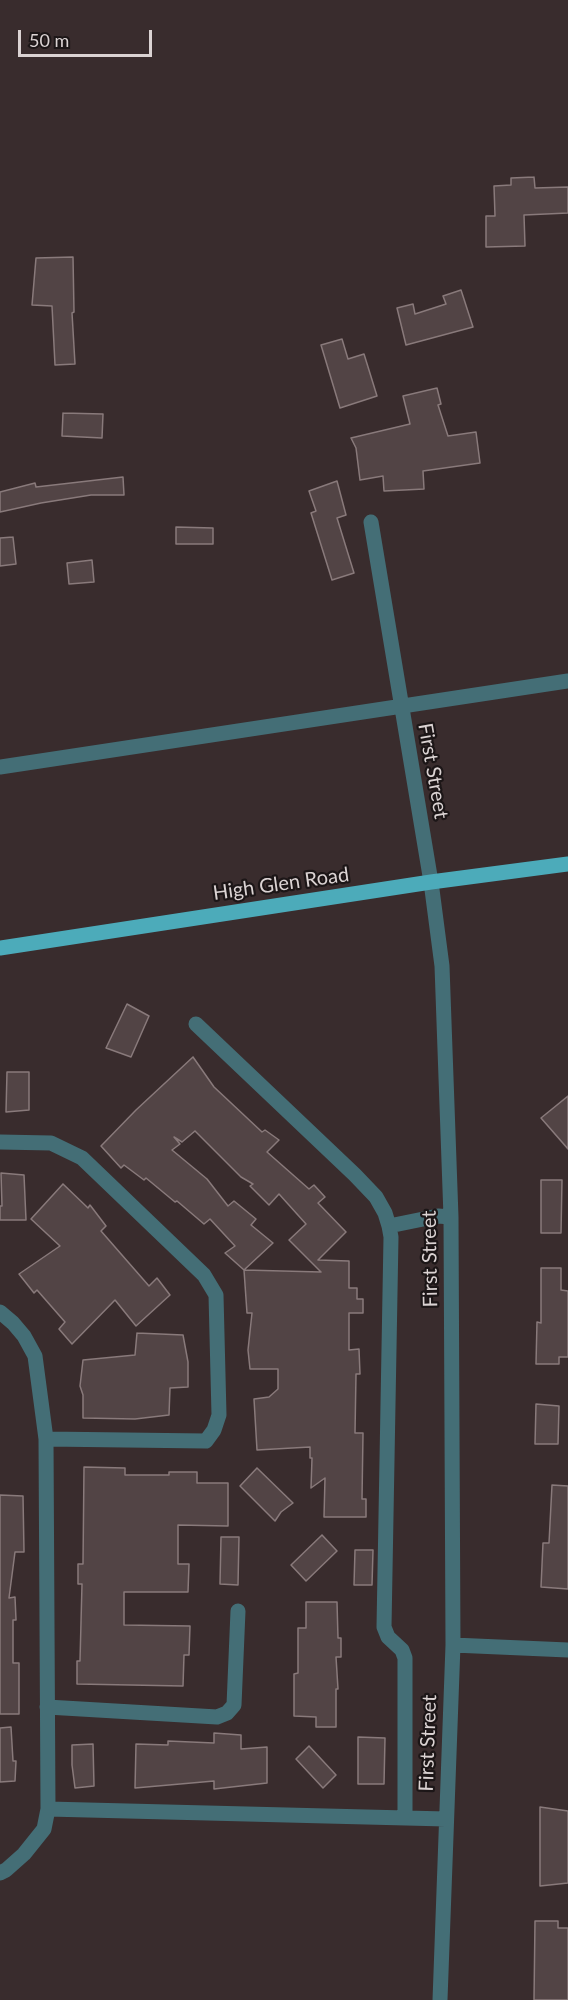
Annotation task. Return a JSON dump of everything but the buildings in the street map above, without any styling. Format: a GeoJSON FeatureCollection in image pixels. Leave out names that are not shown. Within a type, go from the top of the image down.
{"type":"FeatureCollection","features":[{"type":"Feature","properties":{"kind":"main road","name":"High Glen Road"},"geometry":{"type":"LineString","coordinates":[[0,948],[431,882],[568,864]]}},
{"type":"Feature","properties":{"kind":"street","name":"First Street"},"geometry":{"type":"LineString","coordinates":[[370,522],[431,882],[442,966],[451,1217],[453,1645],[440,2000]]}},
{"type":"Feature","properties":{"kind":"street"},"geometry":{"type":"LineString","coordinates":[[0,767],[568,681]]}},
{"type":"Feature","properties":{"kind":"street"},"geometry":{"type":"LineString","coordinates":[[196,1024],[355,1175],[376,1197],[389,1226],[391,1237],[384,1627],[388,1638],[402,1650],[405,1658],[405,1818]]}},
{"type":"Feature","properties":{"kind":"street"},"geometry":{"type":"LineString","coordinates":[[0,1142],[51,1143],[82,1158],[204,1275],[216,1295],[219,1415],[214,1430],[206,1441],[46,1439]]}},
{"type":"Feature","properties":{"kind":"street"},"geometry":{"type":"LineString","coordinates":[[389,1226],[438,1216],[451,1217]]}},
{"type":"Feature","properties":{"kind":"street"},"geometry":{"type":"LineString","coordinates":[[0,1312],[24,1336],[35,1356],[46,1439],[48,1809],[44,1828],[24,1854],[0,1873]]}},
{"type":"Feature","properties":{"kind":"street"},"geometry":{"type":"LineString","coordinates":[[47,1707],[217,1717],[227,1713],[234,1705],[238,1611]]}},
{"type":"Feature","properties":{"kind":"street"},"geometry":{"type":"LineString","coordinates":[[453,1645],[568,1650]]}},
{"type":"Feature","properties":{"kind":"street"},"geometry":{"type":"LineString","coordinates":[[48,1809],[446,1819]]}}]}
